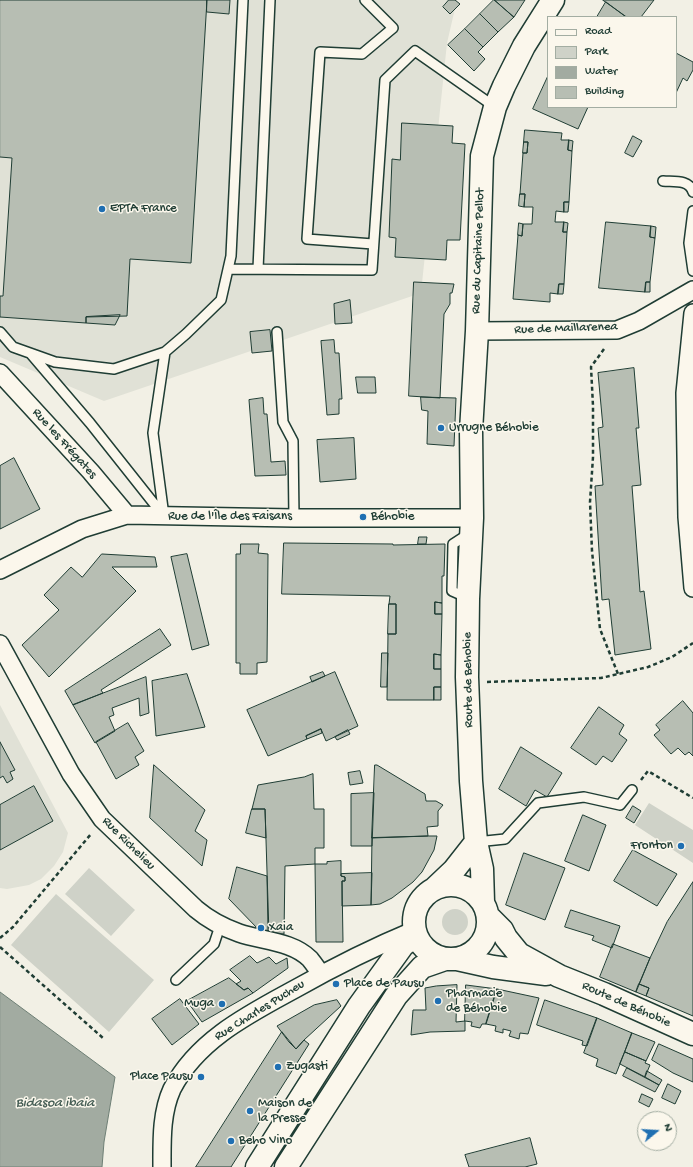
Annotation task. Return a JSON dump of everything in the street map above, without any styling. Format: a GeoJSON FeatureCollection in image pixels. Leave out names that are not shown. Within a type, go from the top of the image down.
{"type":"FeatureCollection","features":[{"type":"Feature","properties":{"kind":"main road","name":"Rue du Capitaine Pellot"},"geometry":{"type":"LineString","coordinates":[[472,525],[471,431],[482,156],[495,107],[504,86],[524,46],[553,0]]}},
{"type":"Feature","properties":{"kind":"main road","name":"Route de Behobie"},"geometry":{"type":"LineString","coordinates":[[472,525],[468,599],[467,677],[471,781],[476,842],[482,869],[485,909]]}},
{"type":"Feature","properties":{"kind":"main road"},"geometry":{"type":"LineString","coordinates":[[451,959],[435,956],[426,950],[415,933],[414,916],[418,905],[425,895],[435,888],[454,870],[476,842]]}},
{"type":"Feature","properties":{"kind":"main road"},"geometry":{"type":"LineString","coordinates":[[286,1167],[396,996],[422,968],[451,959],[468,956],[478,948],[485,939],[488,927],[485,909],[476,894],[466,888],[456,885],[446,885],[435,888]]}},
{"type":"Feature","properties":{"kind":"main road","name":"Route de Béhobie"},"geometry":{"type":"LineString","coordinates":[[485,909],[519,954],[559,976],[604,994],[693,1034]]}},
{"type":"Feature","properties":{"kind":"main road"},"geometry":{"type":"LineString","coordinates":[[258,1167],[359,1006],[403,945],[415,933]]}},
{"type":"Feature","properties":{"kind":"main road","name":"Route de Béhobie"},"geometry":{"type":"LineString","coordinates":[[451,959],[493,967],[559,976]]}},
{"type":"Feature","properties":{"kind":"street","name":"Rue de Maillarenea"},"geometry":{"type":"LineString","coordinates":[[476,331],[617,330],[639,321],[693,290]]}},
{"type":"Feature","properties":{"kind":"street"},"geometry":{"type":"LineString","coordinates":[[693,313],[685,393],[687,517],[693,588]]}},
{"type":"Feature","properties":{"kind":"street","name":"Rue les Frégates"},"geometry":{"type":"LineString","coordinates":[[0,373],[91,472],[127,515]]}},
{"type":"Feature","properties":{"kind":"street","name":"Rue de l'Île des Faisans"},"geometry":{"type":"LineString","coordinates":[[0,570],[82,529],[127,515],[294,518],[472,525]]}},
{"type":"Feature","properties":{"kind":"street","name":"Rue Richelieu"},"geometry":{"type":"LineString","coordinates":[[0,644],[71,774],[102,819],[190,904],[214,923],[300,952],[310,960],[321,974]]}},
{"type":"Feature","properties":{"kind":"street","name":"Rue Charles Pucheu"},"geometry":{"type":"LineString","coordinates":[[162,1167],[163,1120],[172,1090],[191,1061],[210,1042],[259,1008],[321,974],[381,944],[415,933]]}},
{"type":"Feature","properties":{"kind":"lane"},"geometry":{"type":"LineString","coordinates":[[0,332],[13,347],[55,362],[114,369],[165,352],[221,300],[231,256],[243,0]]}},
{"type":"Feature","properties":{"kind":"lane"},"geometry":{"type":"LineString","coordinates":[[258,269],[270,0]]}},
{"type":"Feature","properties":{"kind":"lane"},"geometry":{"type":"LineString","coordinates":[[365,0],[393,28],[362,54],[320,52],[307,239],[373,244]]}},
{"type":"Feature","properties":{"kind":"lane"},"geometry":{"type":"LineString","coordinates":[[228,268],[372,270],[384,80],[416,51],[495,107]]}},
{"type":"Feature","properties":{"kind":"lane"},"geometry":{"type":"LineString","coordinates":[[663,181],[685,182],[692,188],[693,192]]}},
{"type":"Feature","properties":{"kind":"lane"},"geometry":{"type":"LineString","coordinates":[[693,211],[689,243],[693,271]]}},
{"type":"Feature","properties":{"kind":"lane"},"geometry":{"type":"LineString","coordinates":[[277,332],[283,422],[293,440],[294,518]]}},
{"type":"Feature","properties":{"kind":"lane"},"geometry":{"type":"LineString","coordinates":[[164,516],[153,433],[165,352]]}},
{"type":"Feature","properties":{"kind":"lane"},"geometry":{"type":"LineString","coordinates":[[31,354],[90,423],[164,516]]}},
{"type":"Feature","properties":{"kind":"lane"},"geometry":{"type":"LineString","coordinates":[[476,842],[505,839],[538,803],[584,797],[620,805],[632,790]]}},
{"type":"Feature","properties":{"kind":"lane"},"geometry":{"type":"LineString","coordinates":[[176,980],[214,944],[214,923]]}},
{"type":"Feature","properties":{"kind":"path"},"geometry":{"type":"LineString","coordinates":[[617,330],[591,367],[593,457],[590,502],[592,551],[600,629],[618,674]]}},
{"type":"Feature","properties":{"kind":"path"},"geometry":{"type":"LineString","coordinates":[[488,682],[601,678],[648,667],[672,657],[693,643]]}},
{"type":"Feature","properties":{"kind":"path"},"geometry":{"type":"LineString","coordinates":[[632,790],[648,771],[693,798]]}},
{"type":"Feature","properties":{"kind":"path"},"geometry":{"type":"LineString","coordinates":[[0,938],[13,927],[102,819]]}},
{"type":"Feature","properties":{"kind":"path"},"geometry":{"type":"LineString","coordinates":[[0,947],[103,1038]]}},
{"type":"Feature","properties":{"kind":"shaded area"},"geometry":{"type":"Polygon","coordinates":[[[0,0],[457,0],[447,43],[421,293],[104,401],[0,357],[0,0]]]}},
{"type":"Feature","properties":{"kind":"shaded area"},"geometry":{"type":"Polygon","coordinates":[[[0,705],[68,833],[63,852],[54,866],[41,879],[29,885],[7,889],[0,888],[0,705]]]}},
{"type":"Feature","properties":{"kind":"green space","name":"Fronton"},"geometry":{"type":"Polygon","coordinates":[[[649,803],[693,830],[693,863],[635,825],[649,803]]]}},
{"type":"Feature","properties":{"kind":"green space"},"geometry":{"type":"Polygon","coordinates":[[[89,868],[135,910],[111,936],[65,894],[89,868]]]}},
{"type":"Feature","properties":{"kind":"green space"},"geometry":{"type":"Polygon","coordinates":[[[56,894],[154,980],[109,1032],[11,945],[56,894]]]}},
{"type":"Feature","properties":{"kind":"green space"},"geometry":{"type":"Polygon","coordinates":[[[455,909],[464,913],[468,922],[464,931],[455,935],[446,931],[442,922],[446,913],[455,909]]]}},
{"type":"Feature","properties":{"kind":"water","name":"Bidasoa ibaia"},"geometry":{"type":"Polygon","coordinates":[[[0,992],[115,1077],[104,1142],[102,1167],[0,1167],[0,992]]]}},
{"type":"Feature","properties":{"kind":"building","name":"EPTA France"},"geometry":{"type":"Polygon","coordinates":[[[0,0],[207,0],[191,263],[130,259],[127,316],[86,317],[86,323],[0,317],[0,296],[3,296],[12,158],[0,157],[0,0]]]}},
{"type":"Feature","properties":{"kind":"building"},"geometry":{"type":"Polygon","coordinates":[[[207,0],[230,0],[229,14],[207,12],[207,0]]]}},
{"type":"Feature","properties":{"kind":"building"},"geometry":{"type":"Polygon","coordinates":[[[449,0],[455,0],[460,4],[450,14],[443,7],[449,0]]]}},
{"type":"Feature","properties":{"kind":"building"},"geometry":{"type":"Polygon","coordinates":[[[494,0],[514,17],[498,32],[480,14],[494,0]]]}},
{"type":"Feature","properties":{"kind":"building"},"geometry":{"type":"Polygon","coordinates":[[[495,0],[525,0],[514,17],[495,0]]]}},
{"type":"Feature","properties":{"kind":"building"},"geometry":{"type":"Polygon","coordinates":[[[603,0],[654,0],[642,16],[626,16],[603,0]]]}},
{"type":"Feature","properties":{"kind":"building"},"geometry":{"type":"Polygon","coordinates":[[[606,2],[625,16],[598,16],[606,2]]]}},
{"type":"Feature","properties":{"kind":"building"},"geometry":{"type":"Polygon","coordinates":[[[480,14],[498,32],[483,47],[465,29],[480,14]]]}},
{"type":"Feature","properties":{"kind":"building"},"geometry":{"type":"Polygon","coordinates":[[[465,29],[483,47],[478,52],[485,59],[474,71],[448,45],[465,29]]]}},
{"type":"Feature","properties":{"kind":"building"},"geometry":{"type":"Polygon","coordinates":[[[677,54],[693,62],[693,70],[687,81],[683,78],[677,91],[677,54]]]}},
{"type":"Feature","properties":{"kind":"building"},"geometry":{"type":"Polygon","coordinates":[[[547,78],[547,108],[588,108],[578,129],[533,109],[547,78]]]}},
{"type":"Feature","properties":{"kind":"building"},"geometry":{"type":"Polygon","coordinates":[[[402,123],[453,126],[452,143],[465,144],[460,240],[447,240],[446,260],[395,257],[396,238],[389,237],[392,159],[400,160],[402,123]]]}},
{"type":"Feature","properties":{"kind":"building"},"geometry":{"type":"Polygon","coordinates":[[[525,130],[562,133],[561,140],[569,140],[568,150],[572,151],[569,202],[564,202],[564,212],[556,211],[555,222],[564,222],[563,232],[567,232],[564,284],[559,284],[558,294],[550,293],[550,302],[513,299],[518,235],[522,236],[523,224],[532,224],[533,207],[524,207],[525,194],[520,194],[523,153],[527,153],[528,142],[524,142],[525,130]]]}},
{"type":"Feature","properties":{"kind":"building"},"geometry":{"type":"Polygon","coordinates":[[[633,136],[642,141],[633,157],[625,153],[633,136]]]}},
{"type":"Feature","properties":{"kind":"building"},"geometry":{"type":"Polygon","coordinates":[[[569,140],[573,141],[572,151],[568,150],[569,140]]]}},
{"type":"Feature","properties":{"kind":"building"},"geometry":{"type":"Polygon","coordinates":[[[524,142],[528,142],[527,153],[523,153],[524,142]]]}},
{"type":"Feature","properties":{"kind":"building"},"geometry":{"type":"Polygon","coordinates":[[[520,194],[525,194],[524,207],[519,206],[520,194]]]}},
{"type":"Feature","properties":{"kind":"building"},"geometry":{"type":"Polygon","coordinates":[[[564,202],[569,202],[568,212],[564,212],[564,202]]]}},
{"type":"Feature","properties":{"kind":"building"},"geometry":{"type":"Polygon","coordinates":[[[564,222],[568,223],[567,232],[563,232],[564,222]]]}},
{"type":"Feature","properties":{"kind":"building"},"geometry":{"type":"Polygon","coordinates":[[[606,222],[651,226],[650,237],[655,238],[650,282],[646,282],[645,292],[599,288],[606,222]]]}},
{"type":"Feature","properties":{"kind":"building"},"geometry":{"type":"Polygon","coordinates":[[[519,223],[523,224],[522,236],[518,235],[519,223]]]}},
{"type":"Feature","properties":{"kind":"building"},"geometry":{"type":"Polygon","coordinates":[[[651,226],[656,227],[655,238],[650,237],[651,226]]]}},
{"type":"Feature","properties":{"kind":"building"},"geometry":{"type":"Polygon","coordinates":[[[414,282],[454,284],[452,293],[450,293],[450,304],[444,314],[440,398],[409,396],[414,282]]]}},
{"type":"Feature","properties":{"kind":"building"},"geometry":{"type":"Polygon","coordinates":[[[646,282],[650,282],[650,292],[645,292],[646,282]]]}},
{"type":"Feature","properties":{"kind":"building"},"geometry":{"type":"Polygon","coordinates":[[[559,284],[564,284],[563,294],[558,294],[559,284]]]}},
{"type":"Feature","properties":{"kind":"building"},"geometry":{"type":"Polygon","coordinates":[[[350,300],[352,323],[335,324],[334,304],[350,300]]]}},
{"type":"Feature","properties":{"kind":"building"},"geometry":{"type":"Polygon","coordinates":[[[120,315],[115,325],[86,323],[86,317],[120,315]]]}},
{"type":"Feature","properties":{"kind":"building"},"geometry":{"type":"Polygon","coordinates":[[[270,330],[272,351],[252,353],[250,332],[270,330]]]}},
{"type":"Feature","properties":{"kind":"building"},"geometry":{"type":"Polygon","coordinates":[[[334,340],[335,353],[339,353],[342,399],[339,399],[339,414],[327,415],[321,341],[334,340]]]}},
{"type":"Feature","properties":{"kind":"building"},"geometry":{"type":"Polygon","coordinates":[[[634,368],[639,428],[636,428],[641,485],[632,486],[640,592],[644,591],[651,649],[615,655],[609,599],[602,600],[595,486],[603,485],[598,428],[603,427],[598,373],[634,368]]]}},
{"type":"Feature","properties":{"kind":"building"},"geometry":{"type":"Polygon","coordinates":[[[356,377],[375,377],[376,393],[358,393],[356,377]]]}},
{"type":"Feature","properties":{"kind":"building","name":"Urrugne Béhobie"},"geometry":{"type":"Polygon","coordinates":[[[421,397],[456,398],[454,446],[427,444],[428,411],[422,410],[421,397]]]}},
{"type":"Feature","properties":{"kind":"building"},"geometry":{"type":"Polygon","coordinates":[[[263,398],[264,414],[267,414],[271,462],[285,461],[286,475],[255,476],[249,400],[263,398]]]}},
{"type":"Feature","properties":{"kind":"building"},"geometry":{"type":"Polygon","coordinates":[[[354,438],[356,479],[320,482],[317,440],[354,438]]]}},
{"type":"Feature","properties":{"kind":"building"},"geometry":{"type":"Polygon","coordinates":[[[14,458],[40,509],[0,529],[0,466],[14,458]]]}},
{"type":"Feature","properties":{"kind":"building"},"geometry":{"type":"Polygon","coordinates":[[[419,537],[427,537],[426,544],[418,544],[419,537]]]}},
{"type":"Feature","properties":{"kind":"building"},"geometry":{"type":"Polygon","coordinates":[[[284,543],[393,545],[445,544],[444,576],[442,576],[442,603],[435,602],[435,614],[442,614],[441,655],[434,654],[434,669],[441,669],[441,687],[434,687],[434,700],[387,700],[388,634],[396,634],[396,604],[389,604],[390,596],[282,594],[284,543]]]}},
{"type":"Feature","properties":{"kind":"building"},"geometry":{"type":"Polygon","coordinates":[[[241,544],[259,544],[258,553],[268,554],[267,662],[257,663],[257,674],[240,674],[240,663],[236,663],[236,554],[240,554],[241,544]]]}},
{"type":"Feature","properties":{"kind":"building"},"geometry":{"type":"Polygon","coordinates":[[[102,554],[155,557],[157,567],[112,567],[136,591],[49,677],[22,645],[59,610],[44,595],[71,567],[82,577],[102,554]]]}},
{"type":"Feature","properties":{"kind":"building"},"geometry":{"type":"Polygon","coordinates":[[[187,554],[209,645],[192,650],[171,557],[187,554]]]}},
{"type":"Feature","properties":{"kind":"building"},"geometry":{"type":"Polygon","coordinates":[[[435,602],[442,603],[442,614],[435,614],[435,602]]]}},
{"type":"Feature","properties":{"kind":"building"},"geometry":{"type":"Polygon","coordinates":[[[389,604],[396,604],[396,634],[388,634],[389,604]]]}},
{"type":"Feature","properties":{"kind":"building"},"geometry":{"type":"Polygon","coordinates":[[[160,629],[171,645],[101,690],[103,693],[73,705],[65,691],[160,629]]]}},
{"type":"Feature","properties":{"kind":"building"},"geometry":{"type":"Polygon","coordinates":[[[382,653],[388,653],[387,687],[381,687],[382,653]]]}},
{"type":"Feature","properties":{"kind":"building"},"geometry":{"type":"Polygon","coordinates":[[[434,654],[441,655],[441,669],[434,669],[434,654]]]}},
{"type":"Feature","properties":{"kind":"building"},"geometry":{"type":"Polygon","coordinates":[[[323,672],[325,676],[312,682],[310,677],[323,672]]]}},
{"type":"Feature","properties":{"kind":"building"},"geometry":{"type":"Polygon","coordinates":[[[335,672],[358,726],[326,741],[321,729],[306,736],[307,739],[268,756],[247,710],[335,672]]]}},
{"type":"Feature","properties":{"kind":"building"},"geometry":{"type":"Polygon","coordinates":[[[187,674],[205,727],[156,736],[152,681],[187,674]]]}},
{"type":"Feature","properties":{"kind":"building"},"geometry":{"type":"Polygon","coordinates":[[[146,677],[149,713],[140,716],[139,698],[112,708],[114,715],[109,717],[115,731],[95,743],[73,705],[146,677]]]}},
{"type":"Feature","properties":{"kind":"building"},"geometry":{"type":"Polygon","coordinates":[[[434,687],[441,687],[441,700],[434,700],[434,687]]]}},
{"type":"Feature","properties":{"kind":"building"},"geometry":{"type":"Polygon","coordinates":[[[683,701],[693,713],[693,756],[689,752],[685,755],[678,748],[671,754],[654,735],[660,730],[656,725],[683,701]]]}},
{"type":"Feature","properties":{"kind":"building"},"geometry":{"type":"Polygon","coordinates":[[[599,707],[624,725],[619,734],[627,740],[612,762],[603,756],[596,765],[571,748],[599,707]]]}},
{"type":"Feature","properties":{"kind":"building"},"geometry":{"type":"Polygon","coordinates":[[[128,723],[144,751],[135,757],[139,765],[116,779],[96,742],[128,723]]]}},
{"type":"Feature","properties":{"kind":"building"},"geometry":{"type":"Polygon","coordinates":[[[321,729],[322,733],[307,739],[306,736],[321,729]]]}},
{"type":"Feature","properties":{"kind":"building"},"geometry":{"type":"Polygon","coordinates":[[[348,730],[350,734],[337,740],[335,737],[348,730]]]}},
{"type":"Feature","properties":{"kind":"building"},"geometry":{"type":"Polygon","coordinates":[[[0,742],[15,770],[10,772],[13,779],[7,783],[3,776],[0,778],[0,742]]]}},
{"type":"Feature","properties":{"kind":"building"},"geometry":{"type":"Polygon","coordinates":[[[521,747],[562,773],[547,797],[535,790],[526,806],[499,789],[521,747]]]}},
{"type":"Feature","properties":{"kind":"building"},"geometry":{"type":"Polygon","coordinates":[[[154,765],[205,810],[195,831],[207,840],[202,866],[150,818],[154,765]]]}},
{"type":"Feature","properties":{"kind":"building"},"geometry":{"type":"Polygon","coordinates":[[[375,765],[425,794],[426,801],[436,801],[443,805],[438,811],[438,826],[427,827],[428,836],[372,838],[375,765]]]}},
{"type":"Feature","properties":{"kind":"building"},"geometry":{"type":"Polygon","coordinates":[[[360,771],[363,783],[350,785],[348,773],[360,771]]]}},
{"type":"Feature","properties":{"kind":"building"},"geometry":{"type":"Polygon","coordinates":[[[313,774],[314,809],[324,809],[324,848],[315,848],[315,864],[285,866],[284,934],[269,934],[265,809],[252,809],[258,785],[313,774]]]}},
{"type":"Feature","properties":{"kind":"building"},"geometry":{"type":"Polygon","coordinates":[[[34,786],[53,821],[0,850],[0,805],[34,786]]]}},
{"type":"Feature","properties":{"kind":"building"},"geometry":{"type":"Polygon","coordinates":[[[374,793],[372,846],[351,846],[351,794],[374,793]]]}},
{"type":"Feature","properties":{"kind":"building"},"geometry":{"type":"Polygon","coordinates":[[[633,806],[641,811],[634,823],[626,818],[633,806]]]}},
{"type":"Feature","properties":{"kind":"building"},"geometry":{"type":"Polygon","coordinates":[[[252,809],[265,809],[266,838],[246,833],[252,809]]]}},
{"type":"Feature","properties":{"kind":"building"},"geometry":{"type":"Polygon","coordinates":[[[583,815],[606,825],[589,871],[565,861],[583,815]]]}},
{"type":"Feature","properties":{"kind":"building"},"geometry":{"type":"Polygon","coordinates":[[[437,836],[434,850],[422,872],[413,882],[392,898],[380,904],[371,905],[372,838],[437,836]]]}},
{"type":"Feature","properties":{"kind":"building"},"geometry":{"type":"Polygon","coordinates":[[[633,850],[677,874],[657,906],[614,881],[633,850]]]}},
{"type":"Feature","properties":{"kind":"building"},"geometry":{"type":"Polygon","coordinates":[[[524,853],[565,868],[545,920],[506,905],[524,853]]]}},
{"type":"Feature","properties":{"kind":"building"},"geometry":{"type":"Polygon","coordinates":[[[341,861],[341,876],[345,877],[345,881],[342,881],[343,942],[316,942],[315,864],[327,864],[327,862],[341,861]]]}},
{"type":"Feature","properties":{"kind":"building"},"geometry":{"type":"Polygon","coordinates":[[[237,867],[267,876],[268,931],[258,929],[229,899],[237,867]]]}},
{"type":"Feature","properties":{"kind":"building"},"geometry":{"type":"Polygon","coordinates":[[[372,873],[371,905],[342,906],[342,881],[345,881],[345,877],[341,876],[341,874],[372,873]]]}},
{"type":"Feature","properties":{"kind":"building"},"geometry":{"type":"Polygon","coordinates":[[[693,882],[693,1016],[646,996],[649,988],[639,984],[667,922],[693,882]]]}},
{"type":"Feature","properties":{"kind":"building"},"geometry":{"type":"Polygon","coordinates":[[[571,910],[620,926],[612,948],[592,940],[594,936],[565,927],[571,910]]]}},
{"type":"Feature","properties":{"kind":"building"},"geometry":{"type":"Polygon","coordinates":[[[613,944],[650,958],[636,992],[600,977],[613,944]]]}},
{"type":"Feature","properties":{"kind":"building"},"geometry":{"type":"Polygon","coordinates":[[[250,956],[257,963],[269,957],[276,964],[287,958],[288,968],[253,993],[248,988],[244,990],[236,984],[241,981],[230,970],[250,956]]]}},
{"type":"Feature","properties":{"kind":"building"},"geometry":{"type":"Polygon","coordinates":[[[229,978],[244,990],[248,988],[253,993],[202,1022],[187,1001],[229,978]]]}},
{"type":"Feature","properties":{"kind":"building"},"geometry":{"type":"Polygon","coordinates":[[[639,984],[649,988],[646,996],[636,992],[639,984]]]}},
{"type":"Feature","properties":{"kind":"building"},"geometry":{"type":"Polygon","coordinates":[[[457,985],[456,1022],[465,1021],[465,1031],[430,1032],[411,1035],[413,1010],[426,1010],[425,988],[457,985]]]}},
{"type":"Feature","properties":{"kind":"building"},"geometry":{"type":"Polygon","coordinates":[[[466,985],[497,989],[486,1024],[482,1024],[480,1028],[471,1026],[472,1022],[465,1021],[466,985]]]}},
{"type":"Feature","properties":{"kind":"building"},"geometry":{"type":"Polygon","coordinates":[[[497,989],[539,998],[528,1034],[520,1033],[519,1039],[509,1036],[511,1031],[503,1029],[503,1033],[495,1031],[496,1026],[486,1024],[497,989]]]}},
{"type":"Feature","properties":{"kind":"building"},"geometry":{"type":"Polygon","coordinates":[[[180,999],[199,1024],[172,1045],[152,1019],[180,999]]]}},
{"type":"Feature","properties":{"kind":"building"},"geometry":{"type":"Polygon","coordinates":[[[337,1000],[341,1006],[296,1049],[277,1026],[314,1005],[337,1000]]]}},
{"type":"Feature","properties":{"kind":"building"},"geometry":{"type":"Polygon","coordinates":[[[545,1000],[597,1018],[587,1046],[582,1045],[583,1041],[537,1025],[545,1000]]]}},
{"type":"Feature","properties":{"kind":"building"},"geometry":{"type":"Polygon","coordinates":[[[597,1018],[632,1033],[616,1074],[596,1066],[598,1059],[584,1053],[597,1018]]]}},
{"type":"Feature","properties":{"kind":"building"},"geometry":{"type":"Polygon","coordinates":[[[282,1032],[296,1049],[304,1040],[309,1044],[231,1167],[196,1167],[282,1032]]]}},
{"type":"Feature","properties":{"kind":"building"},"geometry":{"type":"Polygon","coordinates":[[[632,1033],[655,1042],[646,1061],[625,1052],[632,1033]]]}},
{"type":"Feature","properties":{"kind":"building"},"geometry":{"type":"Polygon","coordinates":[[[659,1044],[693,1059],[693,1082],[673,1073],[652,1060],[659,1044]]]}},
{"type":"Feature","properties":{"kind":"building"},"geometry":{"type":"Polygon","coordinates":[[[625,1052],[646,1061],[645,1063],[650,1065],[645,1077],[620,1064],[625,1052]]]}},
{"type":"Feature","properties":{"kind":"building"},"geometry":{"type":"Polygon","coordinates":[[[627,1068],[659,1085],[655,1092],[623,1076],[627,1068]]]}},
{"type":"Feature","properties":{"kind":"building"},"geometry":{"type":"Polygon","coordinates":[[[647,1071],[662,1080],[659,1085],[645,1077],[647,1071]]]}},
{"type":"Feature","properties":{"kind":"building"},"geometry":{"type":"Polygon","coordinates":[[[668,1084],[681,1091],[675,1104],[662,1098],[668,1084]]]}},
{"type":"Feature","properties":{"kind":"building"},"geometry":{"type":"Polygon","coordinates":[[[642,1094],[653,1099],[649,1107],[639,1102],[642,1094]]]}},
{"type":"Feature","properties":{"kind":"building"},"geometry":{"type":"Polygon","coordinates":[[[530,1138],[537,1164],[525,1167],[469,1167],[465,1155],[530,1138]]]}},
{"type":"Feature","properties":{"kind":"place","name":"EPTA France"},"geometry":{"type":"Point","coordinates":[102,209]}},
{"type":"Feature","properties":{"kind":"place","name":"Urrugne Béhobie"},"geometry":{"type":"Point","coordinates":[441,428]}},
{"type":"Feature","properties":{"kind":"place","name":"Béhobie"},"geometry":{"type":"Point","coordinates":[363,517]}},
{"type":"Feature","properties":{"kind":"place","name":"Fronton"},"geometry":{"type":"Point","coordinates":[681,846]}},
{"type":"Feature","properties":{"kind":"place","name":"Xaia"},"geometry":{"type":"Point","coordinates":[261,928]}},
{"type":"Feature","properties":{"kind":"place","name":"Place de Pausu"},"geometry":{"type":"Point","coordinates":[336,984]}},
{"type":"Feature","properties":{"kind":"place","name":"Pharmacie de Béhobie"},"geometry":{"type":"Point","coordinates":[438,1001]}},
{"type":"Feature","properties":{"kind":"place","name":"Muga"},"geometry":{"type":"Point","coordinates":[222,1004]}},
{"type":"Feature","properties":{"kind":"place","name":"Zugasti"},"geometry":{"type":"Point","coordinates":[278,1067]}},
{"type":"Feature","properties":{"kind":"place","name":"Place Pausu"},"geometry":{"type":"Point","coordinates":[201,1077]}},
{"type":"Feature","properties":{"kind":"place","name":"Maison de la Presse"},"geometry":{"type":"Point","coordinates":[250,1111]}},
{"type":"Feature","properties":{"kind":"place","name":"Beho Vino"},"geometry":{"type":"Point","coordinates":[231,1141]}}]}
